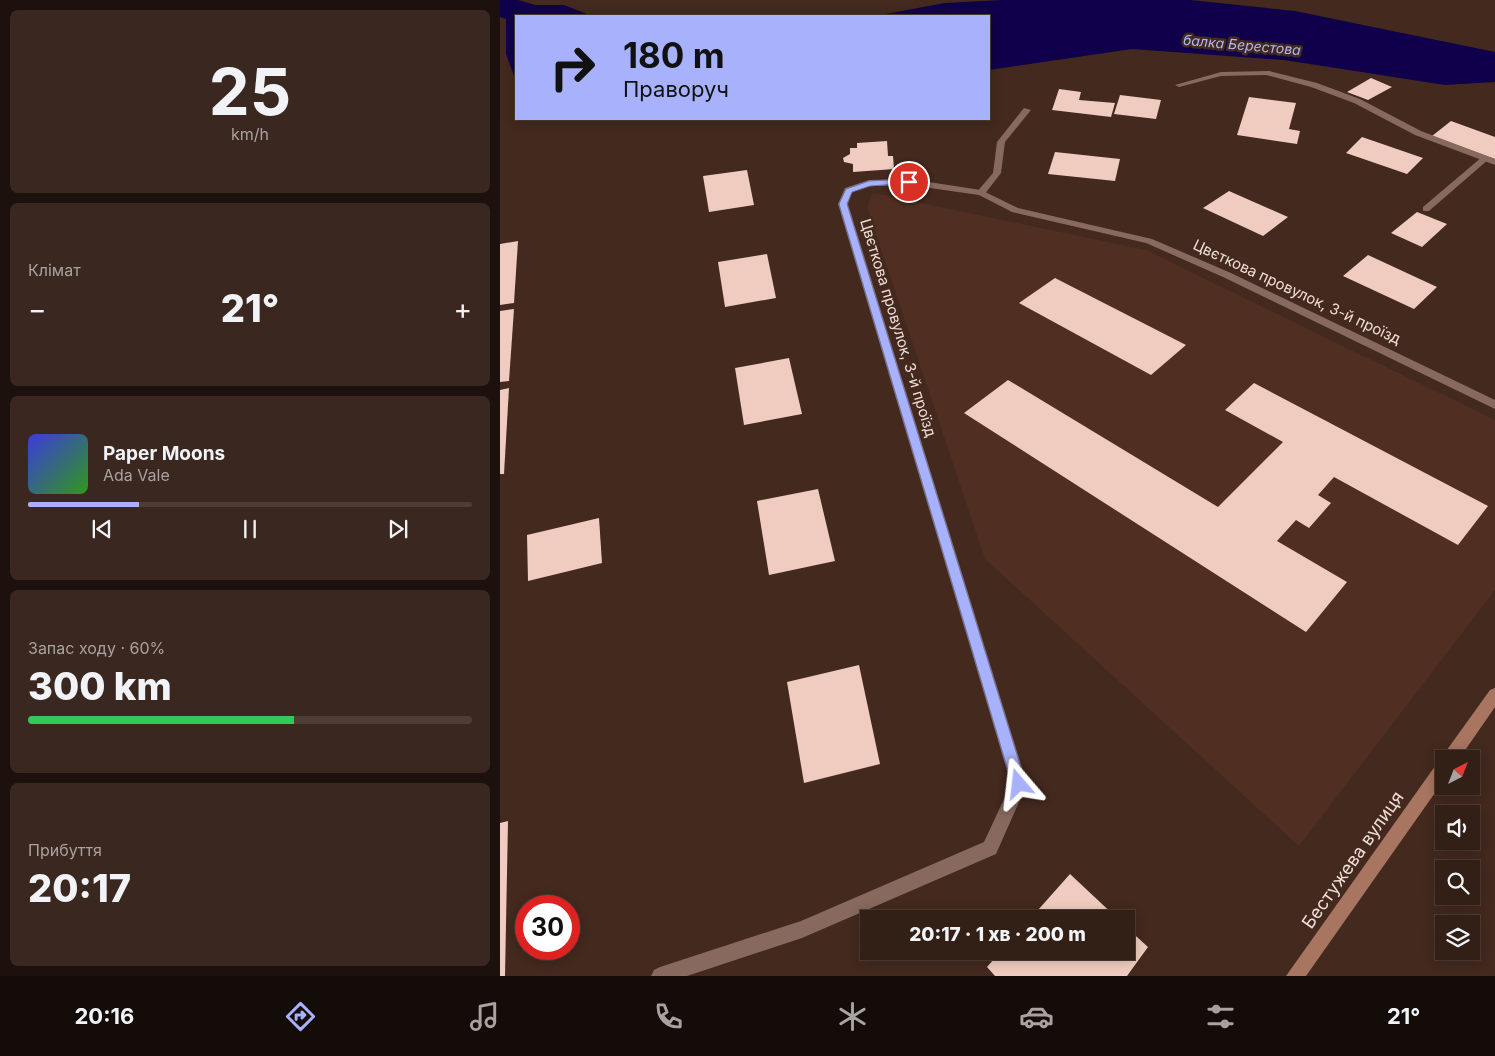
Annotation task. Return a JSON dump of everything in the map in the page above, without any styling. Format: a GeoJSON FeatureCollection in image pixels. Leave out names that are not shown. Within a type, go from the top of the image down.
{"type":"FeatureCollection","features":[{"type":"Feature","properties":{"kind":"street"},"geometry":{"type":"LineString","coordinates":[[1179,85],[1221,74],[1266,73],[1314,85],[1356,100],[1418,132],[1495,162]]}},
{"type":"Feature","properties":{"kind":"street"},"geometry":{"type":"LineString","coordinates":[[981,193],[997,173],[1001,142],[1027,110]]}},
{"type":"Feature","properties":{"kind":"street"},"geometry":{"type":"LineString","coordinates":[[1426,209],[1485,158]]}},
{"type":"Feature","properties":{"kind":"street","name":"Цвєткова провулок, 3-й проїзд"},"geometry":{"type":"LineString","coordinates":[[660,976],[802,929],[990,848],[1019,784],[843,204],[848,190],[869,183],[909,182],[981,193],[1015,210],[1149,241],[1226,274],[1495,405]]}},
{"type":"Feature","properties":{"kind":"street"},"geometry":{"type":"LineString","coordinates":[[1456,750],[1495,695]]}},
{"type":"Feature","properties":{"kind":"street","name":"Бестужева вулиця"},"geometry":{"type":"LineString","coordinates":[[1295,976],[1435,780]]}},
{"type":"Feature","properties":{"kind":"shaded area"},"geometry":{"type":"Polygon","coordinates":[[[873,193],[1146,250],[1495,420],[1495,590],[1299,846],[985,559],[867,207],[873,193]]]}},
{"type":"Feature","properties":{"kind":"water"},"geometry":{"type":"Polygon","coordinates":[[[500,0],[518,0],[535,5],[564,5],[589,15],[515,15],[515,78],[506,54],[506,19],[500,17],[500,0]]]}},
{"type":"Feature","properties":{"kind":"water","name":"балка Берестова"},"geometry":{"type":"Polygon","coordinates":[[[1002,0],[1190,0],[1295,11],[1495,52],[1495,82],[1445,85],[1284,60],[1132,49],[990,70],[990,15],[880,15],[945,3],[1002,0]]]}},
{"type":"Feature","properties":{"kind":"building"},"geometry":{"type":"Polygon","coordinates":[[[1371,78],[1392,87],[1368,100],[1347,92],[1371,78]]]}},
{"type":"Feature","properties":{"kind":"building"},"geometry":{"type":"Polygon","coordinates":[[[1059,89],[1081,92],[1079,100],[1115,103],[1111,117],[1052,110],[1059,89]]]}},
{"type":"Feature","properties":{"kind":"building"},"geometry":{"type":"Polygon","coordinates":[[[1120,95],[1161,100],[1156,119],[1114,114],[1120,95]]]}},
{"type":"Feature","properties":{"kind":"building"},"geometry":{"type":"Polygon","coordinates":[[[1249,97],[1296,103],[1289,129],[1300,131],[1297,144],[1237,135],[1249,97]]]}},
{"type":"Feature","properties":{"kind":"building"},"geometry":{"type":"Polygon","coordinates":[[[1451,121],[1495,137],[1495,159],[1432,136],[1451,121]]]}},
{"type":"Feature","properties":{"kind":"building"},"geometry":{"type":"Polygon","coordinates":[[[1362,137],[1423,158],[1407,174],[1346,153],[1362,137]]]}},
{"type":"Feature","properties":{"kind":"building"},"geometry":{"type":"Polygon","coordinates":[[[887,141],[888,156],[893,156],[894,169],[853,172],[853,164],[844,162],[843,158],[850,154],[850,148],[857,148],[857,143],[887,141]]]}},
{"type":"Feature","properties":{"kind":"building"},"geometry":{"type":"Polygon","coordinates":[[[1055,152],[1120,159],[1115,181],[1048,174],[1055,152]]]}},
{"type":"Feature","properties":{"kind":"building"},"geometry":{"type":"Polygon","coordinates":[[[747,170],[754,205],[709,212],[703,176],[747,170]]]}},
{"type":"Feature","properties":{"kind":"building"},"geometry":{"type":"Polygon","coordinates":[[[1229,191],[1288,217],[1263,236],[1203,208],[1229,191]]]}},
{"type":"Feature","properties":{"kind":"building"},"geometry":{"type":"Polygon","coordinates":[[[1417,212],[1447,224],[1422,247],[1391,233],[1417,212]]]}},
{"type":"Feature","properties":{"kind":"building"},"geometry":{"type":"Polygon","coordinates":[[[518,241],[514,303],[500,305],[500,244],[518,241]]]}},
{"type":"Feature","properties":{"kind":"building"},"geometry":{"type":"Polygon","coordinates":[[[767,254],[776,298],[725,307],[718,262],[767,254]]]}},
{"type":"Feature","properties":{"kind":"building"},"geometry":{"type":"Polygon","coordinates":[[[1368,255],[1437,287],[1414,309],[1343,276],[1368,255]]]}},
{"type":"Feature","properties":{"kind":"building"},"geometry":{"type":"Polygon","coordinates":[[[1055,278],[1186,345],[1151,375],[1019,303],[1055,278]]]}},
{"type":"Feature","properties":{"kind":"building"},"geometry":{"type":"Polygon","coordinates":[[[514,309],[509,381],[500,382],[500,311],[514,309]]]}},
{"type":"Feature","properties":{"kind":"building"},"geometry":{"type":"Polygon","coordinates":[[[789,358],[802,414],[744,425],[735,368],[789,358]]]}},
{"type":"Feature","properties":{"kind":"building"},"geometry":{"type":"Polygon","coordinates":[[[1008,380],[1218,507],[1283,442],[1225,410],[1254,383],[1488,506],[1458,545],[1334,477],[1318,495],[1331,503],[1309,528],[1296,520],[1277,541],[1347,582],[1306,632],[964,413],[1008,380]]]}},
{"type":"Feature","properties":{"kind":"building"},"geometry":{"type":"Polygon","coordinates":[[[509,388],[504,474],[500,474],[500,390],[509,388]]]}},
{"type":"Feature","properties":{"kind":"building"},"geometry":{"type":"Polygon","coordinates":[[[818,489],[835,561],[769,575],[757,501],[818,489]]]}},
{"type":"Feature","properties":{"kind":"building"},"geometry":{"type":"Polygon","coordinates":[[[599,518],[602,563],[528,581],[527,535],[599,518]]]}},
{"type":"Feature","properties":{"kind":"building"},"geometry":{"type":"Polygon","coordinates":[[[859,665],[880,764],[804,783],[787,682],[859,665]]]}},
{"type":"Feature","properties":{"kind":"building"},"geometry":{"type":"Polygon","coordinates":[[[508,821],[505,976],[500,976],[500,823],[508,821]]]}},
{"type":"Feature","properties":{"kind":"building"},"geometry":{"type":"Polygon","coordinates":[[[1070,874],[1108,910],[1038,910],[1070,874]]]}},
{"type":"Feature","properties":{"kind":"building"},"geometry":{"type":"Polygon","coordinates":[[[1135,935],[1148,947],[1127,976],[995,976],[987,967],[993,960],[1135,960],[1135,935]]]}},
{"type":"Feature","properties":{"kind":"route"},"geometry":{"type":"LineString","coordinates":[[909,182],[869,183],[848,190],[843,204],[1019,784]]}}]}
